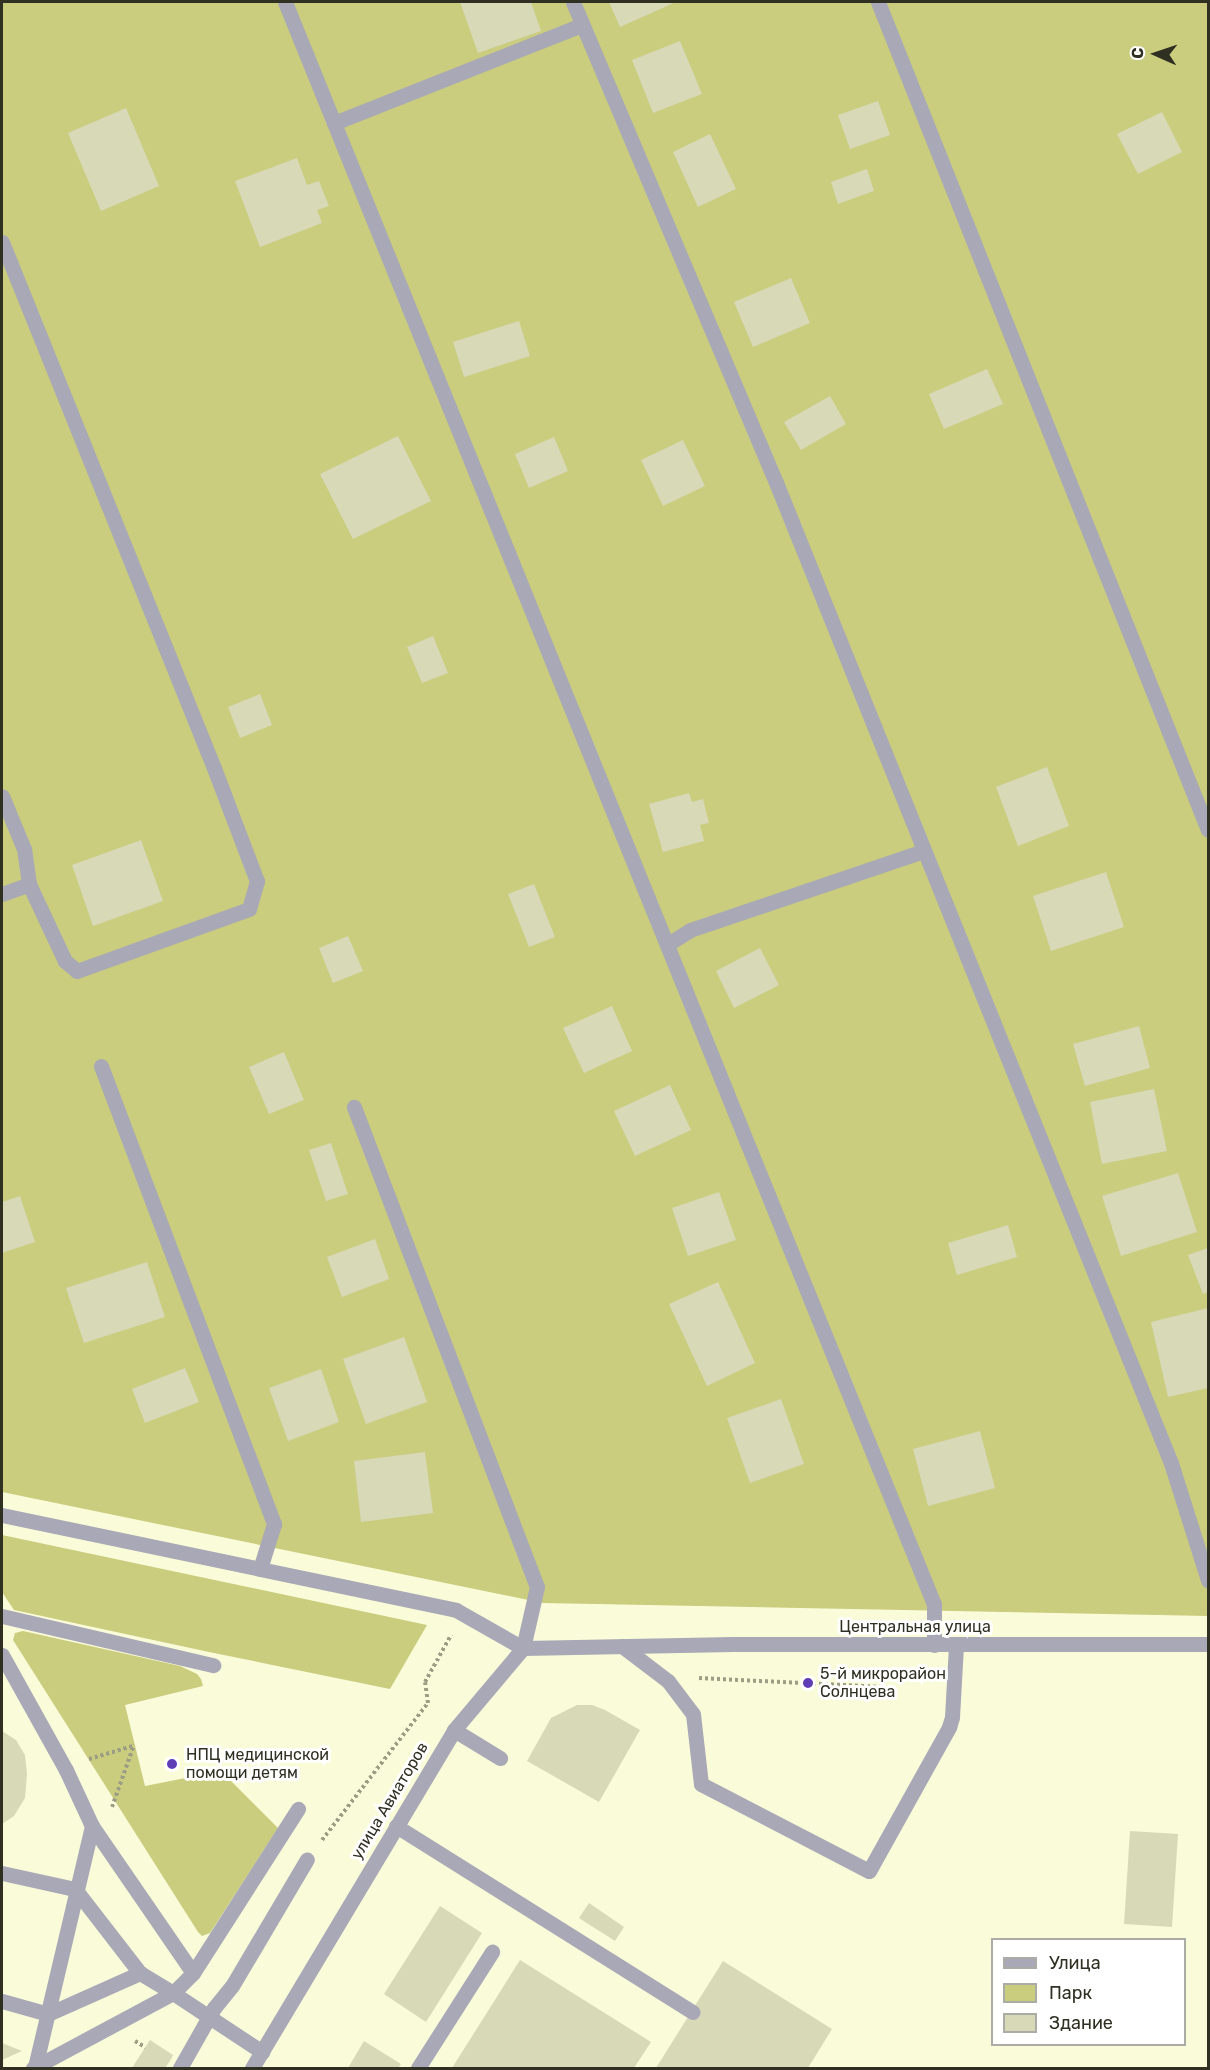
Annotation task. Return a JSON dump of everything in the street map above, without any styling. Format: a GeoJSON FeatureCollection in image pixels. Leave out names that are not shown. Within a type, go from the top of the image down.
{"type":"FeatureCollection","features":[{"type":"Feature","properties":{"kind":"street"},"geometry":{"type":"LineString","coordinates":[[285,2],[934,1604],[934,1645]]}},
{"type":"Feature","properties":{"kind":"street"},"geometry":{"type":"LineString","coordinates":[[573,2],[777,485],[1171,1462],[1209,1580]]}},
{"type":"Feature","properties":{"kind":"street"},"geometry":{"type":"LineString","coordinates":[[878,2],[1209,830]]}},
{"type":"Feature","properties":{"kind":"street"},"geometry":{"type":"LineString","coordinates":[[334,123],[582,25]]}},
{"type":"Feature","properties":{"kind":"street"},"geometry":{"type":"LineString","coordinates":[[2,242],[214,768],[257,881],[249,909],[77,971],[65,961],[29,884],[24,849],[2,796]]}},
{"type":"Feature","properties":{"kind":"street"},"geometry":{"type":"LineString","coordinates":[[668,944],[690,930],[923,851]]}},
{"type":"Feature","properties":{"kind":"street"},"geometry":{"type":"LineString","coordinates":[[2,894],[29,884]]}},
{"type":"Feature","properties":{"kind":"street"},"geometry":{"type":"LineString","coordinates":[[100,1066],[274,1524],[260,1569]]}},
{"type":"Feature","properties":{"kind":"street"},"geometry":{"type":"LineString","coordinates":[[354,1107],[537,1587],[523,1648]]}},
{"type":"Feature","properties":{"kind":"street"},"geometry":{"type":"LineString","coordinates":[[2,1515],[456,1611],[523,1648],[622,1646],[668,1681],[693,1714],[701,1784],[869,1871],[949,1728],[952,1717],[956,1645]]}},
{"type":"Feature","properties":{"kind":"street"},"geometry":{"type":"LineString","coordinates":[[2,1616],[213,1665]]}},
{"type":"Feature","properties":{"kind":"street","name":"Центральная улица"},"geometry":{"type":"LineString","coordinates":[[622,1646],[1209,1644]]}},
{"type":"Feature","properties":{"kind":"street","name":"улица Авиаторов"},"geometry":{"type":"LineString","coordinates":[[252,2068],[454,1730],[523,1648]]}},
{"type":"Feature","properties":{"kind":"street"},"geometry":{"type":"LineString","coordinates":[[2,1655],[66,1770],[96,1832],[193,1973]]}},
{"type":"Feature","properties":{"kind":"street"},"geometry":{"type":"LineString","coordinates":[[454,1730],[500,1758]]}},
{"type":"Feature","properties":{"kind":"street"},"geometry":{"type":"LineString","coordinates":[[34,2068],[173,1993],[193,1973],[298,1809]]}},
{"type":"Feature","properties":{"kind":"street"},"geometry":{"type":"LineString","coordinates":[[396,1826],[692,2012]]}},
{"type":"Feature","properties":{"kind":"street"},"geometry":{"type":"LineString","coordinates":[[34,2068],[75,1889],[96,1832]]}},
{"type":"Feature","properties":{"kind":"street"},"geometry":{"type":"LineString","coordinates":[[180,2068],[210,2016],[232,1986],[307,1859]]}},
{"type":"Feature","properties":{"kind":"street"},"geometry":{"type":"LineString","coordinates":[[2,1872],[75,1889],[140,1973],[210,2016],[262,2052]]}},
{"type":"Feature","properties":{"kind":"street"},"geometry":{"type":"LineString","coordinates":[[418,2068],[492,1952]]}},
{"type":"Feature","properties":{"kind":"street"},"geometry":{"type":"LineString","coordinates":[[2,2001],[48,2014],[140,1973]]}},
{"type":"Feature","properties":{"kind":"path"},"geometry":{"type":"LineString","coordinates":[[307,1859],[429,1703],[425,1682],[454,1629]]}},
{"type":"Feature","properties":{"kind":"path"},"geometry":{"type":"LineString","coordinates":[[690,1677],[884,1688]]}},
{"type":"Feature","properties":{"kind":"path"},"geometry":{"type":"LineString","coordinates":[[66,1770],[90,1758],[134,1745],[96,1832]]}},
{"type":"Feature","properties":{"kind":"green space"},"geometry":{"type":"Polygon","coordinates":[[[2,2],[1208,2],[1208,1616],[543,1603],[2,1492],[2,2]]]}},
{"type":"Feature","properties":{"kind":"green space"},"geometry":{"type":"Polygon","coordinates":[[[2,1535],[427,1625],[390,1689],[209,1652],[14,1610],[2,1592],[2,1535]]]}},
{"type":"Feature","properties":{"kind":"green space"},"geometry":{"type":"Polygon","coordinates":[[[23,1631],[180,1666],[197,1674],[201,1679],[203,1686],[125,1705],[145,1786],[221,1771],[278,1828],[210,1933],[202,1936],[198,1932],[13,1640],[15,1633],[23,1631]]]}},
{"type":"Feature","properties":{"kind":"building"},"geometry":{"type":"Polygon","coordinates":[[[460,2],[531,2],[541,31],[478,53],[460,2]]]}},
{"type":"Feature","properties":{"kind":"building"},"geometry":{"type":"Polygon","coordinates":[[[609,2],[676,2],[620,27],[609,2]]]}},
{"type":"Feature","properties":{"kind":"building"},"geometry":{"type":"Polygon","coordinates":[[[680,41],[702,94],[653,113],[632,60],[680,41]]]}},
{"type":"Feature","properties":{"kind":"building"},"geometry":{"type":"Polygon","coordinates":[[[878,101],[890,135],[850,149],[838,115],[878,101]]]}},
{"type":"Feature","properties":{"kind":"building"},"geometry":{"type":"Polygon","coordinates":[[[126,108],[159,186],[101,211],[68,133],[126,108]]]}},
{"type":"Feature","properties":{"kind":"building"},"geometry":{"type":"Polygon","coordinates":[[[1162,112],[1182,152],[1138,174],[1117,134],[1162,112]]]}},
{"type":"Feature","properties":{"kind":"building"},"geometry":{"type":"Polygon","coordinates":[[[710,134],[736,189],[698,207],[673,152],[710,134]]]}},
{"type":"Feature","properties":{"kind":"building"},"geometry":{"type":"Polygon","coordinates":[[[297,158],[307,185],[319,181],[329,206],[317,210],[322,223],[260,247],[235,181],[297,158]]]}},
{"type":"Feature","properties":{"kind":"building"},"geometry":{"type":"Polygon","coordinates":[[[867,169],[874,191],[838,204],[831,182],[867,169]]]}},
{"type":"Feature","properties":{"kind":"building"},"geometry":{"type":"Polygon","coordinates":[[[791,278],[810,323],[753,347],[734,302],[791,278]]]}},
{"type":"Feature","properties":{"kind":"building"},"geometry":{"type":"Polygon","coordinates":[[[519,321],[530,356],[464,377],[453,342],[519,321]]]}},
{"type":"Feature","properties":{"kind":"building"},"geometry":{"type":"Polygon","coordinates":[[[987,369],[1003,404],[944,429],[929,394],[987,369]]]}},
{"type":"Feature","properties":{"kind":"building"},"geometry":{"type":"Polygon","coordinates":[[[830,396],[846,424],[801,450],[784,422],[830,396]]]}},
{"type":"Feature","properties":{"kind":"building"},"geometry":{"type":"Polygon","coordinates":[[[398,436],[431,501],[353,539],[320,474],[398,436]]]}},
{"type":"Feature","properties":{"kind":"building"},"geometry":{"type":"Polygon","coordinates":[[[554,437],[568,471],[529,488],[515,454],[554,437]]]}},
{"type":"Feature","properties":{"kind":"building"},"geometry":{"type":"Polygon","coordinates":[[[683,440],[705,486],[663,506],[641,460],[683,440]]]}},
{"type":"Feature","properties":{"kind":"building"},"geometry":{"type":"Polygon","coordinates":[[[433,636],[448,673],[422,683],[407,647],[433,636]]]}},
{"type":"Feature","properties":{"kind":"building"},"geometry":{"type":"Polygon","coordinates":[[[260,694],[272,725],[240,738],[228,707],[260,694]]]}},
{"type":"Feature","properties":{"kind":"building"},"geometry":{"type":"Polygon","coordinates":[[[1047,767],[1069,826],[1018,846],[996,787],[1047,767]]]}},
{"type":"Feature","properties":{"kind":"building"},"geometry":{"type":"Polygon","coordinates":[[[689,793],[692,802],[703,799],[709,823],[700,825],[704,841],[663,852],[649,804],[689,793]]]}},
{"type":"Feature","properties":{"kind":"building"},"geometry":{"type":"Polygon","coordinates":[[[141,840],[163,901],[93,926],[72,865],[141,840]]]}},
{"type":"Feature","properties":{"kind":"building"},"geometry":{"type":"Polygon","coordinates":[[[1106,872],[1124,927],[1051,951],[1033,896],[1106,872]]]}},
{"type":"Feature","properties":{"kind":"building"},"geometry":{"type":"Polygon","coordinates":[[[534,884],[555,937],[529,947],[508,894],[534,884]]]}},
{"type":"Feature","properties":{"kind":"building"},"geometry":{"type":"Polygon","coordinates":[[[348,936],[363,971],[333,983],[319,948],[348,936]]]}},
{"type":"Feature","properties":{"kind":"building"},"geometry":{"type":"Polygon","coordinates":[[[760,948],[779,985],[734,1008],[716,971],[760,948]]]}},
{"type":"Feature","properties":{"kind":"building"},"geometry":{"type":"Polygon","coordinates":[[[612,1006],[632,1051],[584,1073],[563,1028],[612,1006]]]}},
{"type":"Feature","properties":{"kind":"building"},"geometry":{"type":"Polygon","coordinates":[[[1139,1026],[1150,1068],[1085,1086],[1073,1044],[1139,1026]]]}},
{"type":"Feature","properties":{"kind":"building"},"geometry":{"type":"Polygon","coordinates":[[[284,1052],[304,1100],[269,1114],[249,1067],[284,1052]]]}},
{"type":"Feature","properties":{"kind":"building"},"geometry":{"type":"Polygon","coordinates":[[[670,1085],[691,1130],[635,1156],[614,1111],[670,1085]]]}},
{"type":"Feature","properties":{"kind":"building"},"geometry":{"type":"Polygon","coordinates":[[[1154,1089],[1167,1151],[1102,1164],[1090,1102],[1154,1089]]]}},
{"type":"Feature","properties":{"kind":"building"},"geometry":{"type":"Polygon","coordinates":[[[331,1143],[348,1194],[326,1201],[309,1150],[331,1143]]]}},
{"type":"Feature","properties":{"kind":"building"},"geometry":{"type":"Polygon","coordinates":[[[1178,1173],[1197,1232],[1121,1256],[1102,1196],[1178,1173]]]}},
{"type":"Feature","properties":{"kind":"building"},"geometry":{"type":"Polygon","coordinates":[[[719,1192],[736,1240],[688,1256],[672,1208],[719,1192]]]}},
{"type":"Feature","properties":{"kind":"building"},"geometry":{"type":"Polygon","coordinates":[[[20,1196],[35,1242],[2,1253],[2,1202],[20,1196]]]}},
{"type":"Feature","properties":{"kind":"building"},"geometry":{"type":"Polygon","coordinates":[[[1008,1225],[1017,1257],[957,1275],[948,1243],[1008,1225]]]}},
{"type":"Feature","properties":{"kind":"building"},"geometry":{"type":"Polygon","coordinates":[[[375,1239],[389,1279],[342,1297],[327,1257],[375,1239]]]}},
{"type":"Feature","properties":{"kind":"building"},"geometry":{"type":"Polygon","coordinates":[[[1208,1248],[1208,1292],[1203,1294],[1188,1255],[1208,1248]]]}},
{"type":"Feature","properties":{"kind":"building"},"geometry":{"type":"Polygon","coordinates":[[[147,1262],[165,1317],[84,1343],[66,1288],[147,1262]]]}},
{"type":"Feature","properties":{"kind":"building"},"geometry":{"type":"Polygon","coordinates":[[[718,1282],[755,1363],[707,1386],[669,1304],[718,1282]]]}},
{"type":"Feature","properties":{"kind":"building"},"geometry":{"type":"Polygon","coordinates":[[[1208,1308],[1208,1388],[1168,1397],[1151,1322],[1208,1308]]]}},
{"type":"Feature","properties":{"kind":"building"},"geometry":{"type":"Polygon","coordinates":[[[404,1337],[427,1402],[366,1424],[343,1359],[404,1337]]]}},
{"type":"Feature","properties":{"kind":"building"},"geometry":{"type":"Polygon","coordinates":[[[185,1368],[199,1402],[145,1423],[132,1389],[185,1368]]]}},
{"type":"Feature","properties":{"kind":"building"},"geometry":{"type":"Polygon","coordinates":[[[321,1369],[339,1422],[288,1441],[269,1388],[321,1369]]]}},
{"type":"Feature","properties":{"kind":"building"},"geometry":{"type":"Polygon","coordinates":[[[781,1399],[804,1464],[750,1483],[727,1418],[781,1399]]]}},
{"type":"Feature","properties":{"kind":"building"},"geometry":{"type":"Polygon","coordinates":[[[980,1431],[995,1488],[928,1506],[913,1449],[980,1431]]]}},
{"type":"Feature","properties":{"kind":"building"},"geometry":{"type":"Polygon","coordinates":[[[425,1452],[433,1513],[361,1522],[354,1461],[425,1452]]]}},
{"type":"Feature","properties":{"kind":"building"},"geometry":{"type":"Polygon","coordinates":[[[577,1705],[592,1705],[605,1710],[640,1730],[599,1802],[527,1761],[551,1718],[577,1705]]]}},
{"type":"Feature","properties":{"kind":"building"},"geometry":{"type":"Polygon","coordinates":[[[2,1731],[16,1740],[25,1755],[27,1774],[25,1798],[14,1816],[2,1824],[2,1731]]]}},
{"type":"Feature","properties":{"kind":"building"},"geometry":{"type":"Polygon","coordinates":[[[1130,1831],[1178,1834],[1172,1927],[1124,1924],[1130,1831]]]}},
{"type":"Feature","properties":{"kind":"building"},"geometry":{"type":"Polygon","coordinates":[[[589,1903],[624,1927],[615,1941],[579,1918],[589,1903]]]}},
{"type":"Feature","properties":{"kind":"building"},"geometry":{"type":"Polygon","coordinates":[[[440,1906],[482,1933],[426,2022],[384,1994],[440,1906]]]}},
{"type":"Feature","properties":{"kind":"building"},"geometry":{"type":"Polygon","coordinates":[[[520,1960],[651,2042],[634,2068],[452,2068],[520,1960]]]}},
{"type":"Feature","properties":{"kind":"building"},"geometry":{"type":"Polygon","coordinates":[[[723,1961],[832,2029],[808,2068],[656,2068],[723,1961]]]}},
{"type":"Feature","properties":{"kind":"building"},"geometry":{"type":"Polygon","coordinates":[[[150,2040],[173,2055],[170,2061],[165,2068],[132,2068],[150,2040]]]}},
{"type":"Feature","properties":{"kind":"building"},"geometry":{"type":"Polygon","coordinates":[[[364,2041],[401,2064],[398,2068],[348,2068],[364,2041]]]}},
{"type":"Feature","properties":{"kind":"building"},"geometry":{"type":"Polygon","coordinates":[[[2,2043],[22,2051],[2,2060],[2,2043]]]}},
{"type":"Feature","properties":{"kind":"place","name":"5-й микрорайон Солнцева"},"geometry":{"type":"Point","coordinates":[808,1683]}},
{"type":"Feature","properties":{"kind":"place","name":"НПЦ медицинской помощи детям"},"geometry":{"type":"Point","coordinates":[172,1764]}}]}
